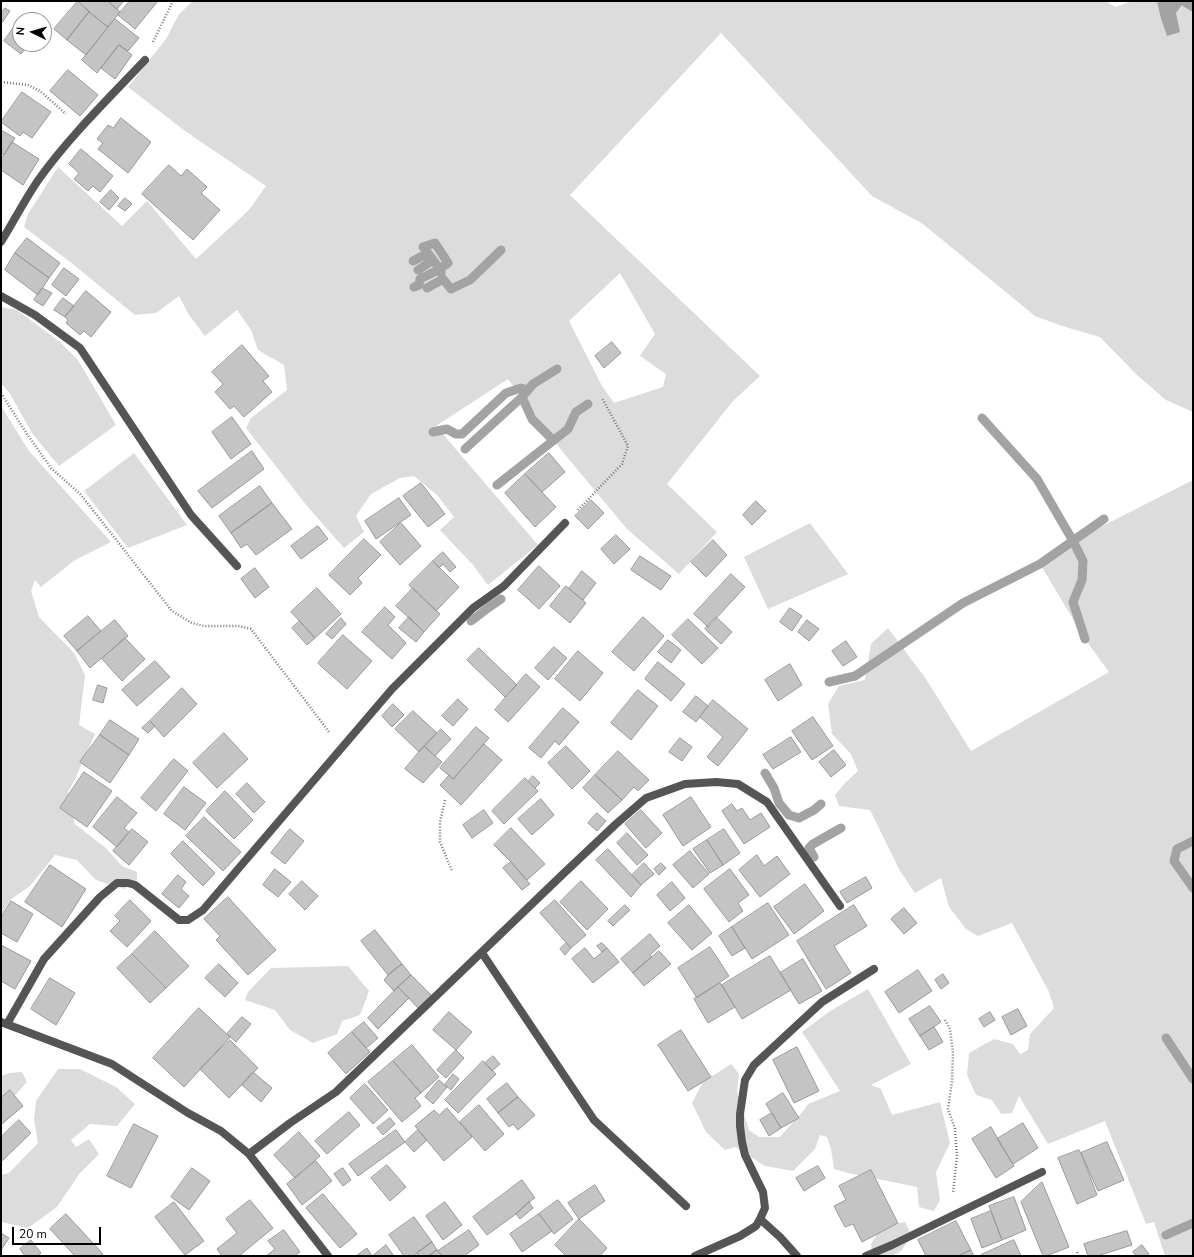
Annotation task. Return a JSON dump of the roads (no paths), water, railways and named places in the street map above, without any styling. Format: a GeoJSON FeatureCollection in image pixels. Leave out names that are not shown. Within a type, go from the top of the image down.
{"type":"FeatureCollection","features":[{"type":"Feature","properties":{"kind":"street"},"geometry":{"type":"LineString","coordinates":[[1,242],[39,180],[57,156],[145,60]]}},
{"type":"Feature","properties":{"kind":"street"},"geometry":{"type":"LineString","coordinates":[[1,296],[35,315],[80,348],[191,515],[237,566]]}},
{"type":"Feature","properties":{"kind":"street"},"geometry":{"type":"LineString","coordinates":[[328,1256],[249,1154],[221,1131],[188,1113],[112,1064],[4,1023],[44,959],[100,897],[117,883],[128,883],[135,885],[178,920],[188,920],[203,910],[392,689],[472,608],[504,586],[565,523]]}},
{"type":"Feature","properties":{"kind":"street"},"geometry":{"type":"LineString","coordinates":[[249,1154],[290,1123],[336,1092],[616,824],[646,798],[685,784],[716,782],[738,784],[767,802],[840,906]]}},
{"type":"Feature","properties":{"kind":"street"},"geometry":{"type":"LineString","coordinates":[[482,953],[594,1120],[686,1206]]}},
{"type":"Feature","properties":{"kind":"street"},"geometry":{"type":"LineString","coordinates":[[695,1256],[740,1236],[756,1226],[765,1208],[763,1192],[745,1155],[740,1126],[740,1114],[745,1080],[754,1064],[822,1002],[874,969]]}},
{"type":"Feature","properties":{"kind":"street"},"geometry":{"type":"LineString","coordinates":[[866,1256],[892,1245],[1042,1172]]}},
{"type":"Feature","properties":{"kind":"street"},"geometry":{"type":"LineString","coordinates":[[760,1219],[780,1237],[797,1256]]}},
{"type":"Feature","properties":{"kind":"waterway"},"geometry":{"type":"LineString","coordinates":[[1183,1],[1193,7]]}},
{"type":"Feature","properties":{"kind":"waterway"},"geometry":{"type":"LineString","coordinates":[[418,270],[433,260],[440,269],[448,263],[435,243],[423,247]]}},
{"type":"Feature","properties":{"kind":"waterway"},"geometry":{"type":"LineString","coordinates":[[427,288],[443,279],[451,289],[470,280],[501,250]]}},
{"type":"Feature","properties":{"kind":"waterway"},"geometry":{"type":"LineString","coordinates":[[413,261],[428,253],[433,260]]}},
{"type":"Feature","properties":{"kind":"waterway"},"geometry":{"type":"LineString","coordinates":[[414,287],[419,285],[420,279],[440,269],[441,273]]}},
{"type":"Feature","properties":{"kind":"waterway"},"geometry":{"type":"LineString","coordinates":[[465,449],[522,397],[533,384],[557,369]]}},
{"type":"Feature","properties":{"kind":"waterway"},"geometry":{"type":"LineString","coordinates":[[433,432],[447,429],[456,434],[462,434],[506,393],[521,388],[528,390]]}},
{"type":"Feature","properties":{"kind":"waterway"},"geometry":{"type":"LineString","coordinates":[[522,397],[532,419],[553,440]]}},
{"type":"Feature","properties":{"kind":"waterway"},"geometry":{"type":"LineString","coordinates":[[497,485],[568,429],[576,412],[588,404]]}},
{"type":"Feature","properties":{"kind":"waterway"},"geometry":{"type":"LineString","coordinates":[[982,418],[1037,479],[1083,561],[1082,580],[1073,602],[1085,639]]}},
{"type":"Feature","properties":{"kind":"waterway"},"geometry":{"type":"LineString","coordinates":[[829,682],[855,676],[963,603],[1040,564],[1104,519]]}},
{"type":"Feature","properties":{"kind":"waterway"},"geometry":{"type":"LineString","coordinates":[[471,621],[501,599]]}},
{"type":"Feature","properties":{"kind":"waterway"},"geometry":{"type":"LineString","coordinates":[[765,773],[774,788],[779,803],[789,815],[799,818],[814,810],[821,804]]}},
{"type":"Feature","properties":{"kind":"waterway"},"geometry":{"type":"LineString","coordinates":[[814,857],[809,848],[813,844],[841,828]]}},
{"type":"Feature","properties":{"kind":"waterway"},"geometry":{"type":"LineString","coordinates":[[1193,841],[1177,849],[1174,861],[1193,888]]}},
{"type":"Feature","properties":{"kind":"waterway"},"geometry":{"type":"LineString","coordinates":[[1166,1038],[1193,1079]]}},
{"type":"Feature","properties":{"kind":"waterway"},"geometry":{"type":"LineString","coordinates":[[1166,1235],[1193,1223]]}}]}
